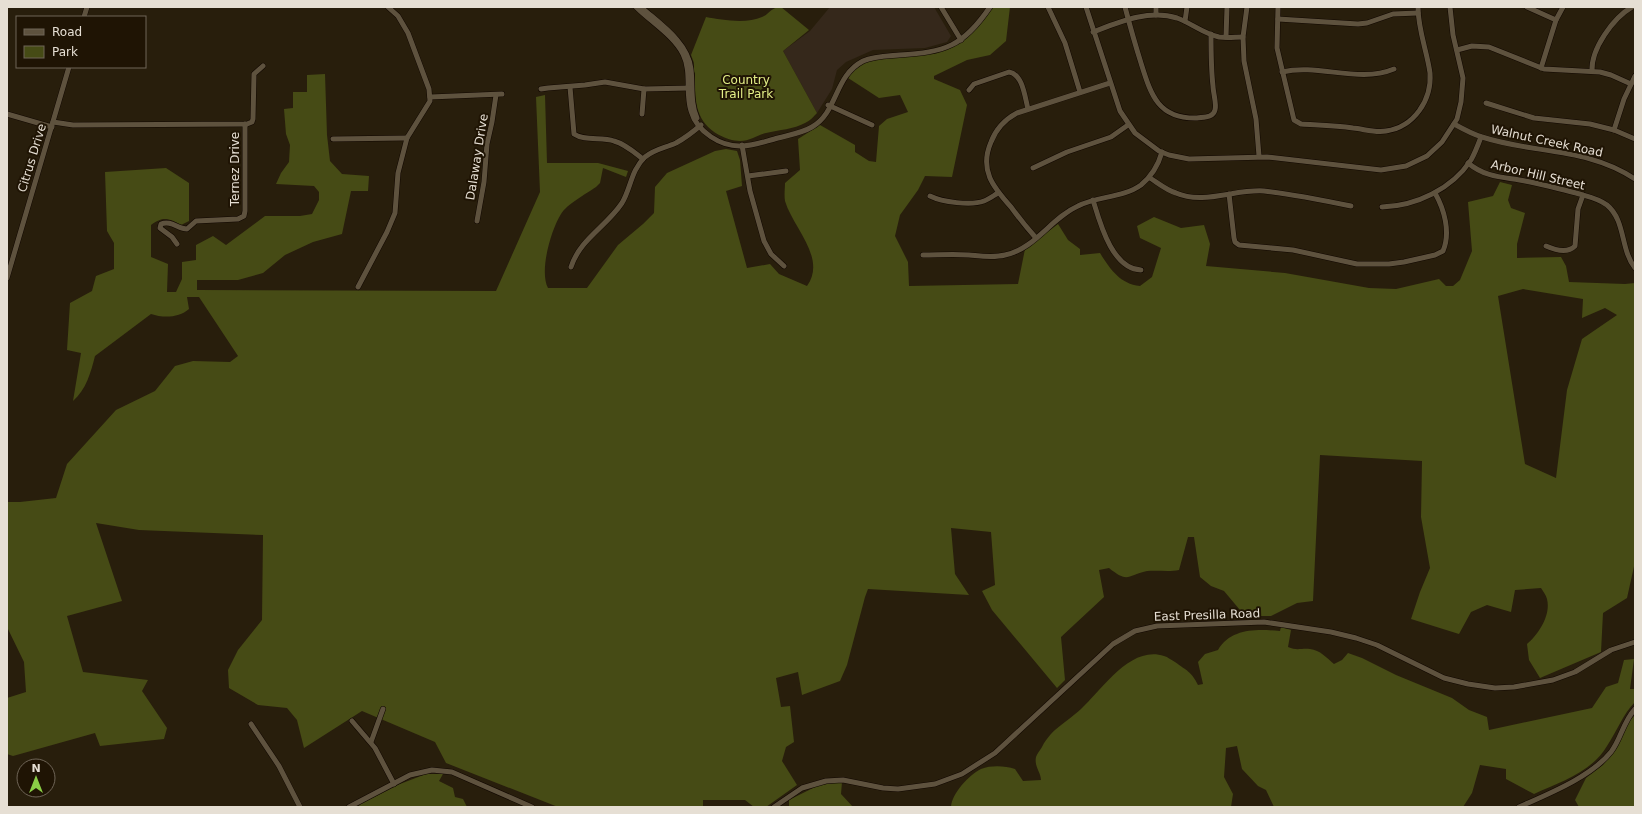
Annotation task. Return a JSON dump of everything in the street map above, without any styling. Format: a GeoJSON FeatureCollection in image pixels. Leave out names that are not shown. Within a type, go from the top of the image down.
{"type":"FeatureCollection","features":[{"type":"Feature","properties":{"kind":"street"},"geometry":{"type":"LineString","coordinates":[[636,7],[679,48],[687,64],[693,108],[701,126],[724,141],[742,145],[808,128],[819,120],[829,106],[844,74],[850,67],[863,59],[878,54],[933,49],[960,39],[977,25],[989,7]]}},
{"type":"Feature","properties":{"kind":"street"},"geometry":{"type":"LineString","coordinates":[[642,7],[678,40],[683,47],[690,63],[690,88]]}},
{"type":"Feature","properties":{"kind":"street"},"geometry":{"type":"LineString","coordinates":[[941,7],[960,39]]}},
{"type":"Feature","properties":{"kind":"street"},"geometry":{"type":"LineString","coordinates":[[1048,7],[1065,43],[1080,92]]}},
{"type":"Feature","properties":{"kind":"street"},"geometry":{"type":"LineString","coordinates":[[1086,7],[1120,111],[1128,125],[1143,140],[1162,152],[1188,159],[1259,156],[1369,170],[1389,170],[1406,166],[1426,156],[1442,142],[1454,124],[1461,102],[1463,78],[1452,29],[1450,7]]}},
{"type":"Feature","properties":{"kind":"street"},"geometry":{"type":"LineString","coordinates":[[1125,7],[1147,81],[1155,99],[1166,111],[1176,116],[1187,118],[1209,117],[1216,110],[1212,78],[1211,34]]}},
{"type":"Feature","properties":{"kind":"street"},"geometry":{"type":"LineString","coordinates":[[1156,7],[1156,15]]}},
{"type":"Feature","properties":{"kind":"street"},"geometry":{"type":"LineString","coordinates":[[1185,21],[1188,7]]}},
{"type":"Feature","properties":{"kind":"street"},"geometry":{"type":"LineString","coordinates":[[1226,37],[1227,7]]}},
{"type":"Feature","properties":{"kind":"street"},"geometry":{"type":"LineString","coordinates":[[1246,7],[1243,37],[1244,61],[1256,119],[1259,156]]}},
{"type":"Feature","properties":{"kind":"street"},"geometry":{"type":"LineString","coordinates":[[1278,7],[1276,44],[1296,122],[1301,124],[1354,128],[1376,132],[1391,130],[1408,122],[1418,113],[1426,100],[1429,89],[1430,74],[1419,29],[1418,10],[1393,14],[1367,23],[1358,24],[1278,19]]}},
{"type":"Feature","properties":{"kind":"street"},"geometry":{"type":"LineString","coordinates":[[1527,7],[1556,20]]}},
{"type":"Feature","properties":{"kind":"street"},"geometry":{"type":"LineString","coordinates":[[1541,68],[1556,20],[1563,7]]}},
{"type":"Feature","properties":{"kind":"street"},"geometry":{"type":"LineString","coordinates":[[1592,71],[1593,56],[1598,46],[1618,18],[1632,7]]}},
{"type":"Feature","properties":{"kind":"street"},"geometry":{"type":"LineString","coordinates":[[358,287],[387,232],[395,213],[398,173],[407,138],[429,104],[430,97],[427,82],[408,33],[401,20],[390,8]]}},
{"type":"Feature","properties":{"kind":"street"},"geometry":{"type":"LineString","coordinates":[[1093,32],[1141,16],[1156,15],[1171,16],[1218,37],[1243,37]]}},
{"type":"Feature","properties":{"kind":"street"},"geometry":{"type":"LineString","coordinates":[[1457,50],[1472,46],[1489,47],[1541,68],[1557,71],[1592,71],[1611,75],[1630,84]]}},
{"type":"Feature","properties":{"kind":"street","name":"Ternez Drive"},"geometry":{"type":"LineString","coordinates":[[7,114],[52,124],[74,125],[245,124],[253,121],[253,76],[262,66]]}},
{"type":"Feature","properties":{"kind":"street","name":"Citrus Drive"},"geometry":{"type":"LineString","coordinates":[[7,278],[69,68]]}},
{"type":"Feature","properties":{"kind":"street"},"geometry":{"type":"LineString","coordinates":[[1282,72],[1308,69],[1379,74],[1394,69]]}},
{"type":"Feature","properties":{"kind":"street"},"geometry":{"type":"LineString","coordinates":[[969,90],[974,84],[1009,72],[1014,73],[1019,77],[1028,109]]}},
{"type":"Feature","properties":{"kind":"street"},"geometry":{"type":"LineString","coordinates":[[1614,130],[1630,84],[1635,76]]}},
{"type":"Feature","properties":{"kind":"street"},"geometry":{"type":"LineString","coordinates":[[541,89],[605,82],[644,89],[690,88]]}},
{"type":"Feature","properties":{"kind":"street"},"geometry":{"type":"LineString","coordinates":[[1036,238],[998,193],[989,177],[987,161],[989,146],[996,130],[1017,113],[1110,83]]}},
{"type":"Feature","properties":{"kind":"street"},"geometry":{"type":"LineString","coordinates":[[570,87],[574,134],[580,138],[598,138],[617,141],[627,146],[643,159]]}},
{"type":"Feature","properties":{"kind":"street"},"geometry":{"type":"LineString","coordinates":[[642,114],[644,89]]}},
{"type":"Feature","properties":{"kind":"street","name":"Dalaway Drive"},"geometry":{"type":"LineString","coordinates":[[430,97],[496,96],[502,94]]}},
{"type":"Feature","properties":{"kind":"street","name":"Dalaway Drive"},"geometry":{"type":"LineString","coordinates":[[477,221],[484,182],[487,144],[496,96]]}},
{"type":"Feature","properties":{"kind":"street"},"geometry":{"type":"LineString","coordinates":[[1486,103],[1534,118],[1587,123],[1614,130],[1635,138]]}},
{"type":"Feature","properties":{"kind":"street"},"geometry":{"type":"LineString","coordinates":[[829,106],[872,125]]}},
{"type":"Feature","properties":{"kind":"street","name":"Ternez Drive"},"geometry":{"type":"LineString","coordinates":[[176,244],[172,237],[160,228],[161,224],[168,222],[182,229],[188,229],[196,221],[238,219],[244,216],[245,124]]}},
{"type":"Feature","properties":{"kind":"street","name":"Walnut Creek Road"},"geometry":{"type":"LineString","coordinates":[[1454,124],[1481,137],[1502,143],[1596,160],[1611,165],[1635,179]]}},
{"type":"Feature","properties":{"kind":"street"},"geometry":{"type":"LineString","coordinates":[[1033,168],[1067,152],[1111,137],[1128,125]]}},
{"type":"Feature","properties":{"kind":"street"},"geometry":{"type":"LineString","coordinates":[[571,267],[578,250],[620,205],[626,195],[633,173],[643,159],[654,151],[684,138],[701,126]]}},
{"type":"Feature","properties":{"kind":"street"},"geometry":{"type":"LineString","coordinates":[[1382,207],[1406,203],[1435,193],[1451,182],[1468,163],[1481,137]]}},
{"type":"Feature","properties":{"kind":"street"},"geometry":{"type":"LineString","coordinates":[[333,139],[407,138]]}},
{"type":"Feature","properties":{"kind":"street"},"geometry":{"type":"LineString","coordinates":[[742,145],[750,190],[765,245],[773,257],[784,266]]}},
{"type":"Feature","properties":{"kind":"street"},"geometry":{"type":"LineString","coordinates":[[923,255],[995,256],[1005,255],[1019,250],[1071,209],[1093,200],[1130,191],[1140,186],[1150,178],[1158,164],[1162,152]]}},
{"type":"Feature","properties":{"kind":"street","name":"Arbor Hill Street"},"geometry":{"type":"LineString","coordinates":[[1468,163],[1491,176],[1526,181],[1583,195],[1603,202],[1614,214],[1621,228],[1628,254],[1635,268]]}},
{"type":"Feature","properties":{"kind":"street"},"geometry":{"type":"LineString","coordinates":[[748,176],[786,171]]}},
{"type":"Feature","properties":{"kind":"street"},"geometry":{"type":"LineString","coordinates":[[1150,178],[1170,191],[1185,196],[1198,197],[1255,191],[1315,198],[1351,206]]}},
{"type":"Feature","properties":{"kind":"street"},"geometry":{"type":"LineString","coordinates":[[930,196],[940,200],[975,203],[987,200],[998,193]]}},
{"type":"Feature","properties":{"kind":"street"},"geometry":{"type":"LineString","coordinates":[[1229,194],[1234,238],[1236,244],[1239,246],[1293,250],[1357,264],[1389,264],[1435,256],[1443,251],[1445,243],[1445,218],[1442,205],[1435,193]]}},
{"type":"Feature","properties":{"kind":"street"},"geometry":{"type":"LineString","coordinates":[[1546,246],[1554,250],[1566,250],[1575,246],[1578,209],[1583,195]]}},
{"type":"Feature","properties":{"kind":"street"},"geometry":{"type":"LineString","coordinates":[[1093,200],[1103,231],[1112,249],[1131,268],[1141,270]]}},
{"type":"Feature","properties":{"kind":"street","name":"East Presilla Road"},"geometry":{"type":"LineString","coordinates":[[774,807],[802,788],[826,781],[843,780],[883,788],[898,789],[935,784],[962,774],[995,754],[1112,644],[1135,631],[1154,626],[1255,622],[1331,632],[1377,645],[1444,678],[1468,684],[1495,688],[1513,687],[1553,680],[1575,672],[1611,650],[1635,642]]}},
{"type":"Feature","properties":{"kind":"street"},"geometry":{"type":"LineString","coordinates":[[371,742],[383,709]]}},
{"type":"Feature","properties":{"kind":"street"},"geometry":{"type":"LineString","coordinates":[[1520,807],[1596,768],[1612,751],[1627,719],[1635,709]]}},
{"type":"Feature","properties":{"kind":"street"},"geometry":{"type":"LineString","coordinates":[[352,721],[371,742],[379,754],[394,784]]}},
{"type":"Feature","properties":{"kind":"street"},"geometry":{"type":"LineString","coordinates":[[251,724],[279,766],[300,807]]}},
{"type":"Feature","properties":{"kind":"street"},"geometry":{"type":"LineString","coordinates":[[349,807],[410,775],[425,771],[446,771],[532,807]]}},
{"type":"Feature","properties":{"kind":"shaded area"},"geometry":{"type":"Polygon","coordinates":[[[830,7],[934,7],[951,36],[947,42],[925,48],[873,50],[846,62],[837,70],[832,89],[817,113],[783,51],[810,31],[830,7]]]}},
{"type":"Feature","properties":{"kind":"green space","name":"Country Trail Park"},"geometry":{"type":"Polygon","coordinates":[[[778,7],[781,7],[809,30],[783,51],[817,113],[809,121],[801,125],[763,134],[744,141],[732,140],[719,135],[705,123],[700,116],[695,92],[694,63],[691,55],[706,17],[742,21],[764,16],[778,7]]]}},
{"type":"Feature","properties":{"kind":"green space"},"geometry":{"type":"Polygon","coordinates":[[[990,7],[1010,7],[1006,41],[990,55],[967,60],[934,76],[934,79],[960,90],[967,105],[952,177],[925,176],[918,190],[900,215],[895,236],[908,262],[909,286],[1018,284],[1025,249],[1058,224],[1068,240],[1080,249],[1080,255],[1100,253],[1116,275],[1133,285],[1140,286],[1152,277],[1161,248],[1140,238],[1137,226],[1154,217],[1181,228],[1204,225],[1210,244],[1206,266],[1285,273],[1369,288],[1396,289],[1439,279],[1446,286],[1453,286],[1460,280],[1472,251],[1468,202],[1493,196],[1500,182],[1512,185],[1508,200],[1511,208],[1525,213],[1517,244],[1517,258],[1561,257],[1566,266],[1569,282],[1635,283],[1635,562],[1627,598],[1603,613],[1601,652],[1540,678],[1529,660],[1527,644],[1540,630],[1546,618],[1548,605],[1547,599],[1541,588],[1515,590],[1511,612],[1487,605],[1471,612],[1459,634],[1411,619],[1430,568],[1421,517],[1422,461],[1320,455],[1313,601],[1297,603],[1271,616],[1245,616],[1224,591],[1211,586],[1200,577],[1194,537],[1188,537],[1179,570],[1147,571],[1125,577],[1109,568],[1099,570],[1104,597],[1061,637],[1065,680],[1057,688],[992,610],[982,591],[995,585],[991,532],[951,528],[955,574],[969,595],[868,589],[847,665],[840,681],[802,695],[798,672],[776,678],[781,707],[790,706],[794,742],[786,747],[782,761],[797,785],[766,807],[754,807],[745,800],[703,800],[703,807],[558,807],[446,763],[435,742],[362,711],[304,748],[297,720],[287,708],[258,705],[229,688],[228,670],[238,650],[262,620],[263,535],[139,530],[96,523],[122,601],[67,616],[83,672],[148,680],[142,691],[167,728],[164,739],[100,746],[95,733],[13,756],[7,754],[7,698],[26,692],[24,662],[7,627],[7,502],[56,498],[67,464],[116,410],[155,391],[175,366],[193,361],[230,362],[238,356],[199,297],[187,297],[189,309],[185,312],[176,316],[151,314],[95,356],[85,386],[78,397],[73,401],[81,353],[67,350],[70,303],[92,291],[96,276],[114,269],[114,243],[107,231],[105,172],[166,168],[189,183],[189,221],[181,225],[173,221],[163,219],[151,225],[151,257],[168,264],[167,292],[176,292],[182,279],[182,262],[196,260],[196,245],[213,236],[226,245],[265,216],[300,216],[312,214],[319,200],[319,192],[314,186],[276,184],[281,173],[289,162],[290,145],[286,134],[284,109],[293,108],[293,92],[307,92],[307,75],[325,74],[327,135],[330,161],[342,174],[369,176],[368,191],[351,191],[342,234],[313,242],[285,255],[263,273],[238,280],[197,280],[197,290],[496,291],[540,192],[536,97],[545,95],[547,163],[598,163],[628,171],[626,177],[603,168],[600,183],[572,203],[561,214],[553,230],[547,251],[545,272],[548,288],[587,288],[618,245],[654,213],[655,187],[667,173],[715,151],[726,149],[737,151],[740,160],[742,186],[726,191],[747,268],[770,264],[779,274],[807,286],[812,275],[813,265],[811,254],[785,201],[785,183],[800,170],[798,139],[820,125],[855,145],[855,152],[869,161],[876,162],[879,126],[887,119],[908,112],[900,95],[879,98],[845,76],[869,59],[928,53],[961,40],[990,7]],[[1523,289],[1498,296],[1525,464],[1556,478],[1567,390],[1582,339],[1617,315],[1605,308],[1582,318],[1583,299],[1523,289]]]}},
{"type":"Feature","properties":{"kind":"green space"},"geometry":{"type":"Polygon","coordinates":[[[1281,627],[1291,630],[1288,647],[1317,651],[1334,664],[1342,660],[1348,653],[1362,658],[1396,675],[1452,698],[1469,710],[1487,717],[1489,730],[1592,708],[1606,687],[1618,683],[1624,660],[1634,659],[1630,689],[1635,689],[1635,702],[1627,712],[1601,755],[1593,763],[1575,775],[1534,794],[1506,779],[1506,769],[1480,765],[1472,793],[1463,807],[1274,807],[1266,790],[1258,786],[1242,769],[1237,746],[1226,748],[1224,777],[1233,794],[1231,807],[951,807],[954,796],[958,790],[966,780],[981,769],[998,766],[1011,768],[1015,769],[1023,781],[1041,780],[1036,764],[1036,757],[1046,740],[1055,730],[1081,709],[1118,671],[1128,663],[1140,657],[1152,654],[1164,656],[1188,672],[1198,685],[1203,684],[1198,662],[1205,654],[1218,650],[1230,637],[1237,634],[1254,630],[1280,631],[1281,627]]]}},
{"type":"Feature","properties":{"kind":"green space"},"geometry":{"type":"Polygon","coordinates":[[[1635,715],[1635,807],[1579,807],[1575,800],[1586,778],[1603,765],[1617,746],[1629,721],[1635,715]]]}},
{"type":"Feature","properties":{"kind":"green space"},"geometry":{"type":"Polygon","coordinates":[[[426,774],[443,774],[439,781],[453,788],[455,797],[463,799],[467,807],[360,807],[359,805],[400,784],[426,774]]]}},
{"type":"Feature","properties":{"kind":"green space"},"geometry":{"type":"Polygon","coordinates":[[[842,782],[841,794],[853,807],[789,807],[789,800],[819,785],[842,782]]]}}]}
